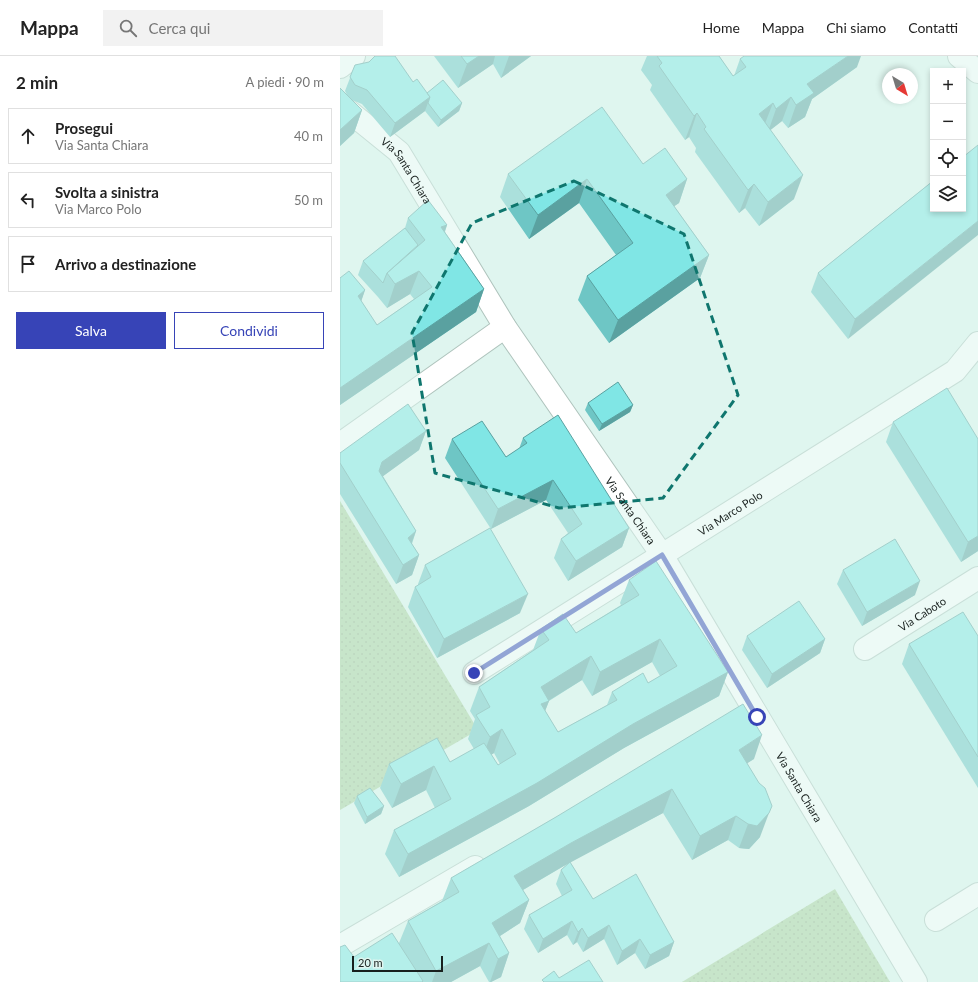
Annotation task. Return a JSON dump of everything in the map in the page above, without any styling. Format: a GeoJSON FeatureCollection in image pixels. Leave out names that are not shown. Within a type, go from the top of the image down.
{"type":"FeatureCollection","features":[{"type":"Feature","properties":{"kind":"street"},"geometry":{"type":"LineString","coordinates":[[340,67],[354,56]]}},
{"type":"Feature","properties":{"kind":"street"},"geometry":{"type":"LineString","coordinates":[[959,56],[978,72]]}},
{"type":"Feature","properties":{"kind":"street","name":"Via Santa Chiara"},"geometry":{"type":"LineString","coordinates":[[340,104],[399,152],[505,327],[662,555],[743,710],[916,982]]}},
{"type":"Feature","properties":{"kind":"street"},"geometry":{"type":"LineString","coordinates":[[340,444],[505,327]]}},
{"type":"Feature","properties":{"kind":"street","name":"Via Marco Polo"},"geometry":{"type":"LineString","coordinates":[[474,673],[955,371],[978,343]]}},
{"type":"Feature","properties":{"kind":"street","name":"Via Caboto"},"geometry":{"type":"LineString","coordinates":[[865,649],[978,578]]}},
{"type":"Feature","properties":{"kind":"street"},"geometry":{"type":"LineString","coordinates":[[340,946],[490,858]]}},
{"type":"Feature","properties":{"kind":"street"},"geometry":{"type":"LineString","coordinates":[[936,920],[978,894]]}},
{"type":"Feature","properties":{"kind":"highlighted area"},"geometry":{"type":"Polygon","coordinates":[[[574,181],[684,234],[738,395],[663,498],[559,508],[435,473],[412,333],[472,223],[574,181]]]}},
{"type":"Feature","properties":{"kind":"green space"},"geometry":{"type":"Polygon","coordinates":[[[340,501],[478,730],[340,810],[340,501]]]}},
{"type":"Feature","properties":{"kind":"green space"},"geometry":{"type":"Polygon","coordinates":[[[835,889],[890,982],[682,982],[835,889]]]}},
{"type":"Feature","properties":{"kind":"building"},"geometry":{"type":"Polygon","coordinates":[[[375,56],[395,56],[413,82],[417,79],[430,97],[395,123],[367,90],[355,85],[350,77],[355,65],[369,62],[375,56]]]}},
{"type":"Feature","properties":{"kind":"building"},"geometry":{"type":"Polygon","coordinates":[[[461,56],[479,56],[467,64],[461,56]]]}},
{"type":"Feature","properties":{"kind":"building"},"geometry":{"type":"Polygon","coordinates":[[[657,56],[719,56],[733,76],[746,67],[740,59],[744,56],[848,56],[807,84],[814,93],[796,105],[791,97],[776,109],[773,103],[759,114],[803,175],[768,202],[754,184],[748,190],[704,129],[706,127],[697,113],[694,116],[659,66],[662,63],[657,56]]]}},
{"type":"Feature","properties":{"kind":"building"},"geometry":{"type":"Polygon","coordinates":[[[443,80],[462,103],[441,120],[428,103],[430,97],[427,93],[443,80]]]}},
{"type":"Feature","properties":{"kind":"building"},"geometry":{"type":"Polygon","coordinates":[[[340,88],[362,110],[340,130],[340,88]]]}},
{"type":"Feature","properties":{"kind":"building"},"geometry":{"type":"Polygon","coordinates":[[[602,107],[643,164],[665,148],[687,179],[666,195],[709,255],[618,320],[587,276],[633,243],[587,179],[538,215],[508,174],[602,107]]]}},
{"type":"Feature","properties":{"kind":"building"},"geometry":{"type":"Polygon","coordinates":[[[978,145],[978,221],[855,319],[818,273],[930,183],[930,212],[966,212],[966,155],[978,145]]]}},
{"type":"Feature","properties":{"kind":"building"},"geometry":{"type":"Polygon","coordinates":[[[428,200],[447,225],[441,227],[484,289],[340,388],[340,278],[349,271],[365,290],[358,296],[377,325],[432,287],[419,271],[395,284],[387,273],[425,240],[408,218],[428,200]]]}},
{"type":"Feature","properties":{"kind":"building"},"geometry":{"type":"Polygon","coordinates":[[[405,228],[418,245],[387,273],[383,283],[363,261],[405,228]]]}},
{"type":"Feature","properties":{"kind":"building"},"geometry":{"type":"Polygon","coordinates":[[[618,382],[633,405],[602,424],[588,403],[618,382]]]}},
{"type":"Feature","properties":{"kind":"building"},"geometry":{"type":"Polygon","coordinates":[[[947,388],[978,439],[978,536],[968,542],[893,422],[947,388]]]}},
{"type":"Feature","properties":{"kind":"building"},"geometry":{"type":"Polygon","coordinates":[[[408,404],[426,431],[382,462],[379,471],[416,531],[408,538],[419,555],[403,565],[340,463],[340,453],[408,404]]]}},
{"type":"Feature","properties":{"kind":"building"},"geometry":{"type":"Polygon","coordinates":[[[558,415],[629,528],[576,561],[561,539],[582,524],[553,480],[498,509],[452,439],[482,421],[506,457],[527,443],[523,438],[558,415]]]}},
{"type":"Feature","properties":{"kind":"building"},"geometry":{"type":"Polygon","coordinates":[[[490,528],[528,594],[444,639],[415,587],[431,577],[425,565],[490,528]]]}},
{"type":"Feature","properties":{"kind":"building"},"geometry":{"type":"Polygon","coordinates":[[[895,539],[920,581],[867,612],[843,570],[895,539]]]}},
{"type":"Feature","properties":{"kind":"building"},"geometry":{"type":"Polygon","coordinates":[[[656,561],[728,672],[633,724],[537,783],[408,854],[394,830],[451,799],[434,766],[401,784],[389,764],[437,738],[450,762],[484,743],[498,765],[516,754],[502,729],[490,737],[476,715],[490,707],[479,687],[549,640],[541,629],[563,614],[576,633],[639,595],[629,580],[656,561]],[[660,639],[600,672],[591,656],[541,687],[549,701],[541,704],[558,732],[617,700],[612,692],[643,673],[648,683],[677,666],[660,639]]]}},
{"type":"Feature","properties":{"kind":"building"},"geometry":{"type":"Polygon","coordinates":[[[799,601],[825,639],[772,674],[747,636],[799,601]]]}},
{"type":"Feature","properties":{"kind":"building"},"geometry":{"type":"Polygon","coordinates":[[[963,612],[978,636],[978,757],[909,644],[963,612]]]}},
{"type":"Feature","properties":{"kind":"building"},"geometry":{"type":"Polygon","coordinates":[[[743,704],[762,735],[739,750],[759,783],[765,788],[772,806],[769,813],[757,826],[748,824],[736,816],[700,836],[672,789],[571,843],[514,876],[529,900],[492,923],[509,953],[498,959],[489,943],[436,971],[408,921],[459,892],[451,878],[556,817],[743,704]]]}},
{"type":"Feature","properties":{"kind":"building"},"geometry":{"type":"Polygon","coordinates":[[[370,788],[384,806],[367,817],[357,796],[370,788]]]}},
{"type":"Feature","properties":{"kind":"building"},"geometry":{"type":"Polygon","coordinates":[[[570,862],[593,899],[636,874],[674,942],[650,955],[640,939],[622,951],[609,925],[588,938],[582,928],[578,932],[572,921],[543,939],[529,915],[572,890],[561,870],[570,862]]]}},
{"type":"Feature","properties":{"kind":"building"},"geometry":{"type":"Polygon","coordinates":[[[392,933],[423,981],[422,982],[340,982],[340,947],[345,945],[354,957],[392,933]]]}},
{"type":"Feature","properties":{"kind":"building"},"geometry":{"type":"Polygon","coordinates":[[[589,960],[603,982],[544,982],[542,980],[554,971],[559,978],[589,960]]]}},
{"type":"Feature","properties":{"kind":"route"},"geometry":{"type":"LineString","coordinates":[[474,673],[662,555],[757,717]]}}]}
